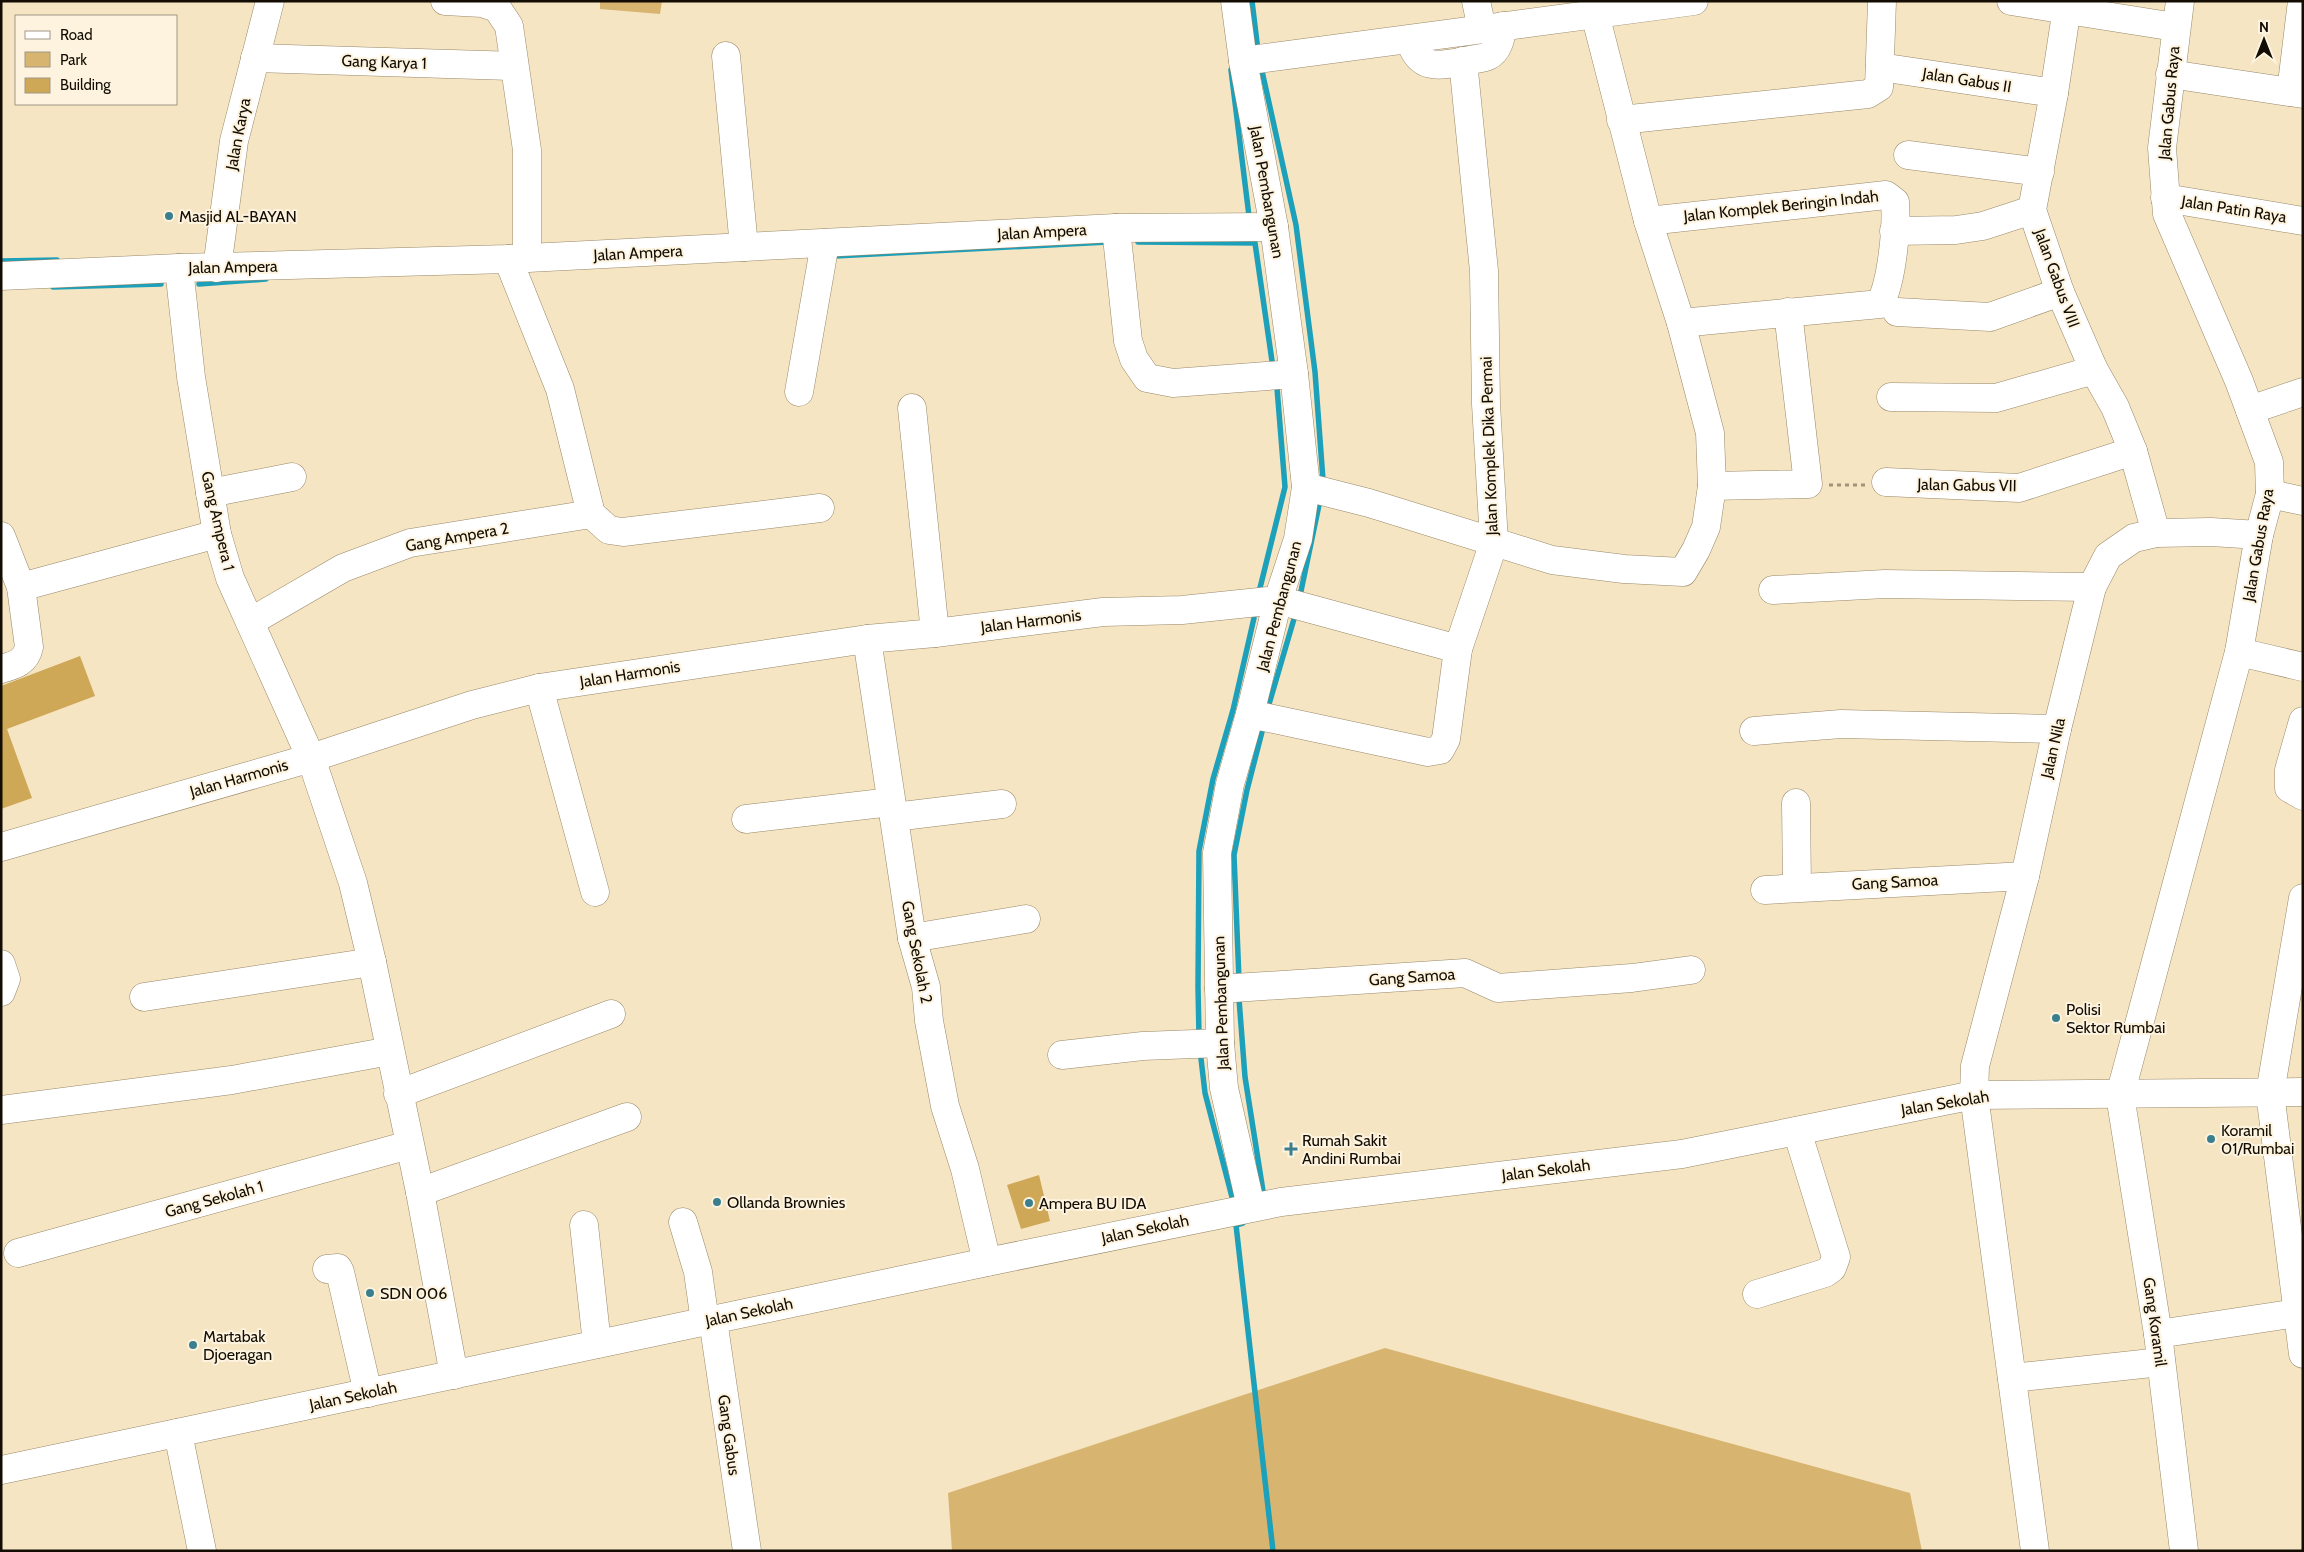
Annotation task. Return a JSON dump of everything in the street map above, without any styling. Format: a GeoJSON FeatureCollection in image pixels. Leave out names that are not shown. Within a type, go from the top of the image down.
{"type":"FeatureCollection","features":[{"type":"Feature","properties":{"kind":"street","name":"Jalan Karya"},"geometry":{"type":"LineString","coordinates":[[217,268],[234,141],[270,1]]}},
{"type":"Feature","properties":{"kind":"street"},"geometry":{"type":"LineString","coordinates":[[445,1],[482,2],[497,8],[509,26],[527,150],[518,259],[560,389],[590,514],[610,530],[623,532],[820,508]]}},
{"type":"Feature","properties":{"kind":"street","name":"Jalan Pembangunan"},"geometry":{"type":"LineString","coordinates":[[1235,1],[1243,61],[1274,227],[1294,374],[1306,487],[1298,539],[1278,600],[1250,714],[1230,784],[1217,853],[1220,1043],[1224,1088],[1251,1208]]}},
{"type":"Feature","properties":{"kind":"street"},"geometry":{"type":"LineString","coordinates":[[1410,40],[1414,52],[1421,60],[1437,66],[1489,56],[1496,49],[1492,27],[1476,1]]}},
{"type":"Feature","properties":{"kind":"street"},"geometry":{"type":"LineString","coordinates":[[1243,61],[1694,1]]}},
{"type":"Feature","properties":{"kind":"street"},"geometry":{"type":"LineString","coordinates":[[1621,120],[1868,94],[1879,87],[1882,1]]}},
{"type":"Feature","properties":{"kind":"street"},"geometry":{"type":"LineString","coordinates":[[2011,1],[2178,14]]}},
{"type":"Feature","properties":{"kind":"street"},"geometry":{"type":"LineString","coordinates":[[2170,74],[2297,93],[2302,1]]}},
{"type":"Feature","properties":{"kind":"street","name":"Jalan Gabus VIII"},"geometry":{"type":"LineString","coordinates":[[2067,6],[2054,93],[2032,210],[2060,292],[2094,370],[2115,407],[2133,451],[2156,533]]}},
{"type":"Feature","properties":{"kind":"street"},"geometry":{"type":"LineString","coordinates":[[1306,487],[1369,503],[1552,560],[1683,572],[1696,550],[1706,527],[1712,486],[1710,433],[1681,323],[1648,221],[1595,14]]}},
{"type":"Feature","properties":{"kind":"street","name":"Jalan Gabus Raya"},"geometry":{"type":"LineString","coordinates":[[2120,1095],[2239,652],[2258,535],[2270,494],[2270,462],[2167,214],[2162,148],[2178,14]]}},
{"type":"Feature","properties":{"kind":"street"},"geometry":{"type":"LineString","coordinates":[[726,56],[744,247]]}},
{"type":"Feature","properties":{"kind":"street","name":"Gang Karya 1"},"geometry":{"type":"LineString","coordinates":[[254,58],[514,66]]}},
{"type":"Feature","properties":{"kind":"street","name":"Jalan Komplek Dika Permai"},"geometry":{"type":"LineString","coordinates":[[1250,714],[1428,752],[1440,750],[1446,739],[1458,649],[1494,542],[1486,404],[1484,271],[1463,61]]}},
{"type":"Feature","properties":{"kind":"street","name":"Jalan Gabus II"},"geometry":{"type":"LineString","coordinates":[[1880,66],[2054,93]]}},
{"type":"Feature","properties":{"kind":"street"},"geometry":{"type":"LineString","coordinates":[[1908,155],[2040,172]]}},
{"type":"Feature","properties":{"kind":"street","name":"Jalan Komplek Beringin Indah"},"geometry":{"type":"LineString","coordinates":[[1648,221],[1886,195],[1895,202],[1894,231],[1887,291],[1880,304],[1681,323]]}},
{"type":"Feature","properties":{"kind":"street","name":"Jalan Patin Raya"},"geometry":{"type":"LineString","coordinates":[[2165,198],[2303,221]]}},
{"type":"Feature","properties":{"kind":"street"},"geometry":{"type":"LineString","coordinates":[[1894,231],[1956,230],[1983,226],[2032,210]]}},
{"type":"Feature","properties":{"kind":"street","name":"Jalan Ampera"},"geometry":{"type":"LineString","coordinates":[[1,276],[178,268],[518,259],[1116,228],[1274,227]]}},
{"type":"Feature","properties":{"kind":"street"},"geometry":{"type":"LineString","coordinates":[[1116,228],[1128,341],[1134,359],[1147,378],[1173,384],[1294,374]]}},
{"type":"Feature","properties":{"kind":"street"},"geometry":{"type":"LineString","coordinates":[[799,392],[825,243]]}},
{"type":"Feature","properties":{"kind":"street","name":"Gang Ampera 1"},"geometry":{"type":"LineString","coordinates":[[178,268],[191,377],[217,534],[230,578],[311,758]]}},
{"type":"Feature","properties":{"kind":"street"},"geometry":{"type":"LineString","coordinates":[[1896,312],[1990,317],[2060,292]]}},
{"type":"Feature","properties":{"kind":"street"},"geometry":{"type":"LineString","coordinates":[[1712,486],[1808,484],[1788,312]]}},
{"type":"Feature","properties":{"kind":"street"},"geometry":{"type":"LineString","coordinates":[[1891,398],[1996,398],[2094,370]]}},
{"type":"Feature","properties":{"kind":"street"},"geometry":{"type":"LineString","coordinates":[[2250,410],[2303,392]]}},
{"type":"Feature","properties":{"kind":"street"},"geometry":{"type":"LineString","coordinates":[[912,408],[935,633]]}},
{"type":"Feature","properties":{"kind":"street","name":"Jalan Gabus VII"},"geometry":{"type":"LineString","coordinates":[[1886,482],[2019,488],[2133,451]]}},
{"type":"Feature","properties":{"kind":"street"},"geometry":{"type":"LineString","coordinates":[[210,493],[292,477]]}},
{"type":"Feature","properties":{"kind":"street"},"geometry":{"type":"LineString","coordinates":[[2270,494],[2303,501]]}},
{"type":"Feature","properties":{"kind":"street","name":"Gang Ampera 2"},"geometry":{"type":"LineString","coordinates":[[250,622],[343,568],[410,543],[590,514]]}},
{"type":"Feature","properties":{"kind":"street","name":"Jalan Nila"},"geometry":{"type":"LineString","coordinates":[[2035,1551],[1974,1095],[1975,1066],[2025,876],[2057,729],[2092,587],[2108,556],[2134,538],[2156,533],[2211,532],[2258,535]]}},
{"type":"Feature","properties":{"kind":"street"},"geometry":{"type":"LineString","coordinates":[[21,587],[217,534]]}},
{"type":"Feature","properties":{"kind":"street"},"geometry":{"type":"LineString","coordinates":[[1,536],[21,587],[29,647],[27,655],[23,660],[1,669]]}},
{"type":"Feature","properties":{"kind":"street"},"geometry":{"type":"LineString","coordinates":[[1773,590],[1885,584],[2092,587]]}},
{"type":"Feature","properties":{"kind":"street"},"geometry":{"type":"LineString","coordinates":[[1278,600],[1458,649]]}},
{"type":"Feature","properties":{"kind":"street","name":"Jalan Harmonis"},"geometry":{"type":"LineString","coordinates":[[1,847],[311,758],[472,706],[539,688],[867,639],[935,633],[1103,612],[1182,610],[1278,600]]}},
{"type":"Feature","properties":{"kind":"street","name":"Gang Sekolah 2"},"geometry":{"type":"LineString","coordinates":[[867,639],[912,938],[926,987],[929,1021],[945,1106],[965,1169],[987,1262]]}},
{"type":"Feature","properties":{"kind":"street"},"geometry":{"type":"LineString","coordinates":[[2239,652],[2303,667]]}},
{"type":"Feature","properties":{"kind":"street"},"geometry":{"type":"LineString","coordinates":[[539,688],[595,892]]}},
{"type":"Feature","properties":{"kind":"street"},"geometry":{"type":"LineString","coordinates":[[2303,721],[2289,770],[2289,788],[2303,796]]}},
{"type":"Feature","properties":{"kind":"street"},"geometry":{"type":"LineString","coordinates":[[1754,731],[1841,724],[2057,729]]}},
{"type":"Feature","properties":{"kind":"street"},"geometry":{"type":"LineString","coordinates":[[311,758],[353,883],[372,962],[398,1094],[420,1192],[454,1375]]}},
{"type":"Feature","properties":{"kind":"street"},"geometry":{"type":"LineString","coordinates":[[1796,803],[1797,887]]}},
{"type":"Feature","properties":{"kind":"street"},"geometry":{"type":"LineString","coordinates":[[746,819],[1002,804]]}},
{"type":"Feature","properties":{"kind":"street","name":"Gang Samoa"},"geometry":{"type":"LineString","coordinates":[[1765,890],[2025,876]]}},
{"type":"Feature","properties":{"kind":"street"},"geometry":{"type":"LineString","coordinates":[[2303,898],[2270,1094],[2303,1354]]}},
{"type":"Feature","properties":{"kind":"street"},"geometry":{"type":"LineString","coordinates":[[912,938],[1026,919]]}},
{"type":"Feature","properties":{"kind":"street"},"geometry":{"type":"LineString","coordinates":[[144,997],[372,962]]}},
{"type":"Feature","properties":{"kind":"street"},"geometry":{"type":"LineString","coordinates":[[1,964],[6,979],[1,992]]}},
{"type":"Feature","properties":{"kind":"street","name":"Gang Samoa"},"geometry":{"type":"LineString","coordinates":[[1219,989],[1465,973],[1498,988],[1632,978],[1691,970]]}},
{"type":"Feature","properties":{"kind":"street"},"geometry":{"type":"LineString","coordinates":[[398,1094],[611,1014]]}},
{"type":"Feature","properties":{"kind":"street"},"geometry":{"type":"LineString","coordinates":[[1062,1055],[1143,1046],[1220,1043]]}},
{"type":"Feature","properties":{"kind":"street"},"geometry":{"type":"LineString","coordinates":[[1,1110],[232,1080],[390,1051]]}},
{"type":"Feature","properties":{"kind":"street","name":"Jalan Sekolah"},"geometry":{"type":"LineString","coordinates":[[1,1470],[1251,1208],[1682,1154],[1974,1095],[2270,1094],[2303,1092]]}},
{"type":"Feature","properties":{"kind":"street","name":"Gang Koramil"},"geometry":{"type":"LineString","coordinates":[[2120,1095],[2158,1334],[2184,1551]]}},
{"type":"Feature","properties":{"kind":"street"},"geometry":{"type":"LineString","coordinates":[[420,1192],[627,1117]]}},
{"type":"Feature","properties":{"kind":"street"},"geometry":{"type":"LineString","coordinates":[[1757,1294],[1825,1273],[1835,1263],[1836,1257],[1797,1131]]}},
{"type":"Feature","properties":{"kind":"street","name":"Gang Sekolah 1"},"geometry":{"type":"LineString","coordinates":[[18,1253],[409,1145]]}},
{"type":"Feature","properties":{"kind":"street","name":"Gang Gabus"},"geometry":{"type":"LineString","coordinates":[[683,1222],[698,1272],[709,1321],[747,1551]]}},
{"type":"Feature","properties":{"kind":"street"},"geometry":{"type":"LineString","coordinates":[[584,1225],[597,1344]]}},
{"type":"Feature","properties":{"kind":"street"},"geometry":{"type":"LineString","coordinates":[[327,1269],[338,1268],[340,1272],[368,1393]]}},
{"type":"Feature","properties":{"kind":"street"},"geometry":{"type":"LineString","coordinates":[[2158,1334],[2297,1313]]}},
{"type":"Feature","properties":{"kind":"street"},"geometry":{"type":"LineString","coordinates":[[2012,1378],[2161,1362]]}},
{"type":"Feature","properties":{"kind":"street"},"geometry":{"type":"LineString","coordinates":[[178,1433],[202,1551]]}},
{"type":"Feature","properties":{"kind":"path"},"geometry":{"type":"LineString","coordinates":[[1808,484],[1850,486],[1886,482]]}},
{"type":"Feature","properties":{"kind":"green space"},"geometry":{"type":"Polygon","coordinates":[[[600,1],[662,1],[660,14],[600,9],[600,1]]]}},
{"type":"Feature","properties":{"kind":"green space"},"geometry":{"type":"Polygon","coordinates":[[[1385,1348],[1910,1493],[1922,1551],[952,1551],[948,1493],[1385,1348]]]}},
{"type":"Feature","properties":{"kind":"building"},"geometry":{"type":"Polygon","coordinates":[[[80,656],[95,696],[7,729],[32,798],[1,809],[1,686],[80,656]]]}},
{"type":"Feature","properties":{"kind":"building","name":"Ampera BU IDA"},"geometry":{"type":"Polygon","coordinates":[[[1039,1175],[1050,1221],[1021,1229],[1007,1185],[1039,1175]]]}},
{"type":"Feature","properties":{"kind":"waterway"},"geometry":{"type":"LineString","coordinates":[[1252,1],[1258,51]]}},
{"type":"Feature","properties":{"kind":"waterway"},"geometry":{"type":"LineString","coordinates":[[1231,70],[1249,216],[1245,216]]}},
{"type":"Feature","properties":{"kind":"waterway"},"geometry":{"type":"LineString","coordinates":[[1262,71],[1296,225],[1315,372],[1323,480]]}},
{"type":"Feature","properties":{"kind":"waterway"},"geometry":{"type":"LineString","coordinates":[[835,256],[1108,242]]}},
{"type":"Feature","properties":{"kind":"waterway"},"geometry":{"type":"LineString","coordinates":[[1138,242],[1255,243],[1273,368]]}},
{"type":"Feature","properties":{"kind":"waterway"},"geometry":{"type":"LineString","coordinates":[[1,261],[57,260]]}},
{"type":"Feature","properties":{"kind":"waterway"},"geometry":{"type":"LineString","coordinates":[[199,284],[266,279]]}},
{"type":"Feature","properties":{"kind":"waterway"},"geometry":{"type":"LineString","coordinates":[[53,287],[161,284]]}},
{"type":"Feature","properties":{"kind":"waterway"},"geometry":{"type":"LineString","coordinates":[[1260,588],[1285,487],[1277,388]]}},
{"type":"Feature","properties":{"kind":"waterway"},"geometry":{"type":"LineString","coordinates":[[1300,596],[1319,505]]}},
{"type":"Feature","properties":{"kind":"waterway"},"geometry":{"type":"LineString","coordinates":[[1267,711],[1296,612]]}},
{"type":"Feature","properties":{"kind":"waterway"},"geometry":{"type":"LineString","coordinates":[[1199,1036],[1199,851],[1213,779],[1233,710],[1254,618]]}},
{"type":"Feature","properties":{"kind":"waterway"},"geometry":{"type":"LineString","coordinates":[[1239,980],[1234,855],[1247,790],[1264,724]]}},
{"type":"Feature","properties":{"kind":"waterway"},"geometry":{"type":"LineString","coordinates":[[1239,999],[1245,1077],[1263,1191]]}},
{"type":"Feature","properties":{"kind":"waterway"},"geometry":{"type":"LineString","coordinates":[[1200,1050],[1205,1093],[1232,1197]]}},
{"type":"Feature","properties":{"kind":"waterway"},"geometry":{"type":"LineString","coordinates":[[1243,1223],[1236,1225],[1273,1551]]}},
{"type":"Feature","properties":{"kind":"place","name":"Masjid AL-BAYAN"},"geometry":{"type":"Point","coordinates":[169,216]}},
{"type":"Feature","properties":{"kind":"place","name":"Polisi Sektor Rumbai"},"geometry":{"type":"Point","coordinates":[2056,1018]}},
{"type":"Feature","properties":{"kind":"place","name":"Koramil 01/Rumbai"},"geometry":{"type":"Point","coordinates":[2211,1139]}},
{"type":"Feature","properties":{"kind":"place","name":"Rumah Sakit Andini Rumbai"},"geometry":{"type":"Point","coordinates":[1291,1149]}},
{"type":"Feature","properties":{"kind":"place","name":"Ollanda Brownies"},"geometry":{"type":"Point","coordinates":[717,1202]}},
{"type":"Feature","properties":{"kind":"place","name":"Ampera BU IDA"},"geometry":{"type":"Point","coordinates":[1029,1203]}},
{"type":"Feature","properties":{"kind":"place","name":"SDN 006"},"geometry":{"type":"Point","coordinates":[370,1293]}},
{"type":"Feature","properties":{"kind":"place","name":"Martabak Djoeragan"},"geometry":{"type":"Point","coordinates":[193,1345]}}]}
